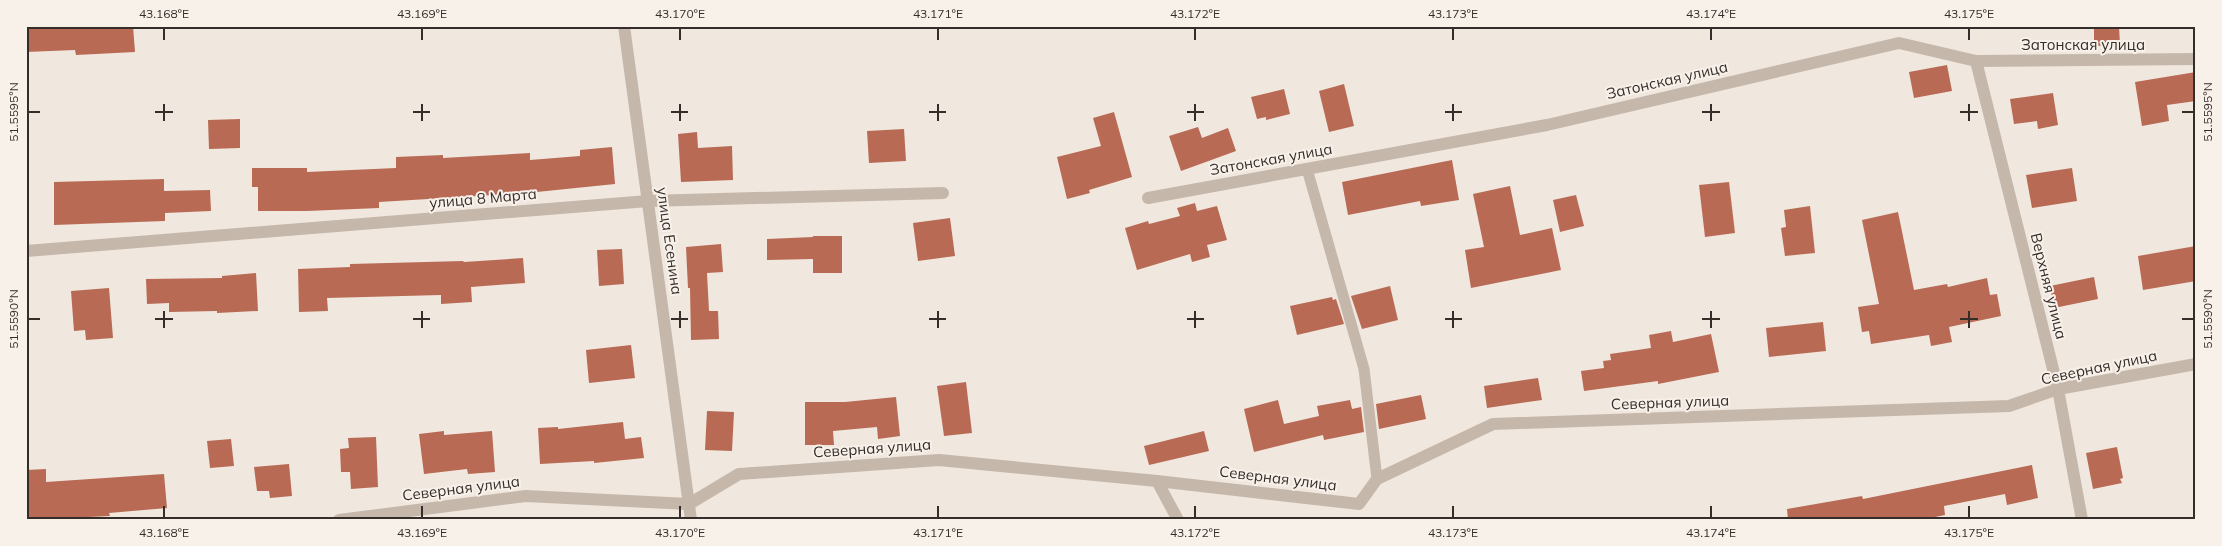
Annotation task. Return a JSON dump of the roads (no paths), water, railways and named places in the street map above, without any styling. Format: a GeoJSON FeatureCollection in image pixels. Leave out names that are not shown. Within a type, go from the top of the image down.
{"type":"FeatureCollection","features":[{"type":"Feature","properties":{"kind":"street","name":"улица Есенина"},"geometry":{"type":"LineString","coordinates":[[624,26],[690,520]]}},
{"type":"Feature","properties":{"kind":"street","name":"Затонская улица"},"geometry":{"type":"LineString","coordinates":[[1148,198],[1547,125],[1900,43],[1976,61],[2196,59]]}},
{"type":"Feature","properties":{"kind":"street","name":"Верхняя улица"},"geometry":{"type":"LineString","coordinates":[[1976,61],[2058,389],[2082,520]]}},
{"type":"Feature","properties":{"kind":"street","name":"улица 8 Марта"},"geometry":{"type":"LineString","coordinates":[[26,251],[648,202],[943,193]]}},
{"type":"Feature","properties":{"kind":"street","name":"Северная улица"},"geometry":{"type":"LineString","coordinates":[[338,520],[526,496],[689,504],[739,474],[938,460],[1158,481],[1359,504],[1377,480],[1493,424],[2009,406],[2058,389],[2196,364]]}},
{"type":"Feature","properties":{"kind":"street"},"geometry":{"type":"LineString","coordinates":[[1158,481],[1178,520]]}},
{"type":"Feature","properties":{"kind":"lane"},"geometry":{"type":"LineString","coordinates":[[1307,169],[1364,369],[1377,480]]}}]}
